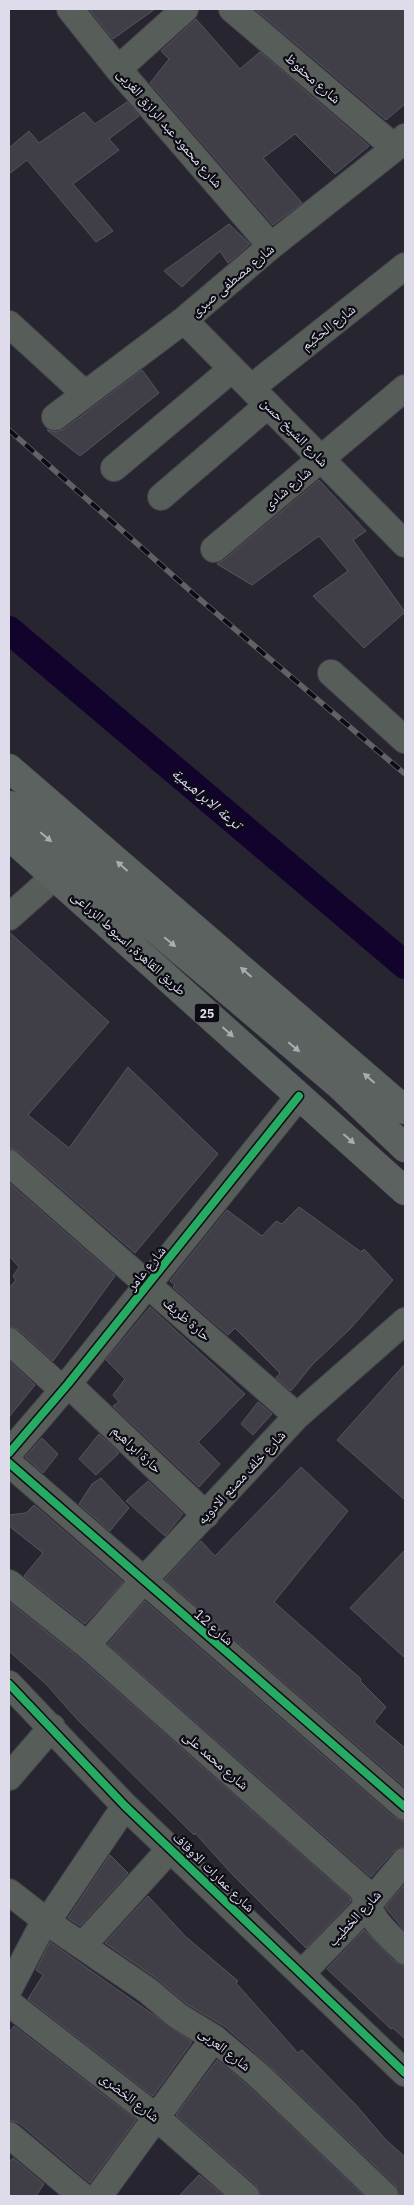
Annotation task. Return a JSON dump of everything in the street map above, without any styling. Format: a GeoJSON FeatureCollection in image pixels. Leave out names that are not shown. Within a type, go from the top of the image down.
{"type":"FeatureCollection","features":[{"type":"Feature","properties":{"kind":"highway"},"geometry":{"type":"LineString","coordinates":[[9,768],[405,1110]]}},
{"type":"Feature","properties":{"kind":"highway"},"geometry":{"type":"LineString","coordinates":[[9,805],[340,1086],[405,1148]]}},
{"type":"Feature","properties":{"kind":"highway","name":"طريق القاهرة, اسيوط الزراعى"},"geometry":{"type":"LineString","coordinates":[[9,836],[405,1190]]}},
{"type":"Feature","properties":{"kind":"street","name":"شارع محمود عبد الرازق الغربى"},"geometry":{"type":"LineString","coordinates":[[70,9],[118,69],[271,246]]}},
{"type":"Feature","properties":{"kind":"street"},"geometry":{"type":"LineString","coordinates":[[118,69],[186,9]]}},
{"type":"Feature","properties":{"kind":"street","name":"شارع محفوظ"},"geometry":{"type":"LineString","coordinates":[[232,9],[400,142]]}},
{"type":"Feature","properties":{"kind":"street","name":"شارع مصطفى صبرى"},"geometry":{"type":"LineString","coordinates":[[55,417],[84,393],[184,320],[271,246],[400,142]]}},
{"type":"Feature","properties":{"kind":"street","name":"شارع الحكيم"},"geometry":{"type":"LineString","coordinates":[[161,497],[259,396],[405,266]]}},
{"type":"Feature","properties":{"kind":"street","name":"شارع الشيخ حسن"},"geometry":{"type":"LineString","coordinates":[[184,320],[405,544]]}},
{"type":"Feature","properties":{"kind":"street"},"geometry":{"type":"LineString","coordinates":[[9,324],[84,393]]}},
{"type":"Feature","properties":{"kind":"street"},"geometry":{"type":"LineString","coordinates":[[114,468],[232,369]]}},
{"type":"Feature","properties":{"kind":"street","name":"شارع شادى"},"geometry":{"type":"LineString","coordinates":[[214,549],[322,460],[405,388]]}},
{"type":"Feature","properties":{"kind":"street"},"geometry":{"type":"LineString","coordinates":[[331,673],[405,740]]}},
{"type":"Feature","properties":{"kind":"street"},"geometry":{"type":"LineString","coordinates":[[9,917],[54,877]]}},
{"type":"Feature","properties":{"kind":"street","name":"شارع عامر"},"geometry":{"type":"LineString","coordinates":[[9,1453],[148,1285],[299,1096]]}},
{"type":"Feature","properties":{"kind":"street","name":"حارة ظريف"},"geometry":{"type":"LineString","coordinates":[[9,1163],[297,1416]]}},
{"type":"Feature","properties":{"kind":"street","name":"شارع خلف مصنع الادويه"},"geometry":{"type":"LineString","coordinates":[[88,1645],[143,1581],[297,1416],[405,1321]]}},
{"type":"Feature","properties":{"kind":"street","name":"حارة ابراهيم"},"geometry":{"type":"LineString","coordinates":[[9,1341],[65,1387],[206,1514]]}},
{"type":"Feature","properties":{"kind":"street","name":"شارع 12"},"geometry":{"type":"LineString","coordinates":[[9,1463],[405,1807]]}},
{"type":"Feature","properties":{"kind":"street","name":"شارع محمد على"},"geometry":{"type":"LineString","coordinates":[[9,1583],[88,1645],[363,1890],[367,1906],[375,1923],[405,1951]]}},
{"type":"Feature","properties":{"kind":"street","name":"شارع عمارات الاوقاف"},"geometry":{"type":"LineString","coordinates":[[9,1684],[125,1806],[405,2073]]}},
{"type":"Feature","properties":{"kind":"street"},"geometry":{"type":"LineString","coordinates":[[9,1777],[52,1728]]}},
{"type":"Feature","properties":{"kind":"street"},"geometry":{"type":"LineString","coordinates":[[9,1989],[46,1921],[125,1806]]}},
{"type":"Feature","properties":{"kind":"street"},"geometry":{"type":"LineString","coordinates":[[83,1945],[171,1848]]}},
{"type":"Feature","properties":{"kind":"street","name":"شارع الخطيب"},"geometry":{"type":"LineString","coordinates":[[301,1974],[367,1906],[405,1861]]}},
{"type":"Feature","properties":{"kind":"street","name":"شارع العربى"},"geometry":{"type":"LineString","coordinates":[[9,1892],[46,1921],[147,1990],[178,2016],[214,2038],[258,2074],[386,2196]]}},
{"type":"Feature","properties":{"kind":"street","name":"شارع الخضرى"},"geometry":{"type":"LineString","coordinates":[[9,2002],[156,2116],[246,2196]]}},
{"type":"Feature","properties":{"kind":"street"},"geometry":{"type":"LineString","coordinates":[[99,2196],[214,2038]]}},
{"type":"Feature","properties":{"kind":"street"},"geometry":{"type":"LineString","coordinates":[[9,2135],[82,2196]]}},
{"type":"Feature","properties":{"kind":"building"},"geometry":{"type":"Polygon","coordinates":[[[89,9],[155,9],[113,39],[89,9]]]}},
{"type":"Feature","properties":{"kind":"building"},"geometry":{"type":"Polygon","coordinates":[[[255,9],[405,9],[405,104],[386,120],[255,9]]]}},
{"type":"Feature","properties":{"kind":"building"},"geometry":{"type":"Polygon","coordinates":[[[196,19],[240,69],[260,52],[369,146],[335,174],[295,134],[263,158],[302,203],[273,225],[150,83],[169,59],[161,51],[196,19]]]}},
{"type":"Feature","properties":{"kind":"building"},"geometry":{"type":"Polygon","coordinates":[[[127,102],[139,116],[109,139],[119,150],[73,184],[113,231],[96,242],[27,160],[9,174],[9,148],[29,131],[39,143],[84,112],[95,124],[127,102]]]}},
{"type":"Feature","properties":{"kind":"building"},"geometry":{"type":"Polygon","coordinates":[[[229,224],[250,244],[228,263],[220,251],[182,287],[164,271],[229,224]]]}},
{"type":"Feature","properties":{"kind":"building"},"geometry":{"type":"Polygon","coordinates":[[[142,370],[159,393],[80,456],[47,430],[56,432],[64,429],[142,370]]]}},
{"type":"Feature","properties":{"kind":"building"},"geometry":{"type":"Polygon","coordinates":[[[319,480],[366,531],[353,540],[405,612],[364,648],[313,596],[348,571],[319,536],[252,585],[217,564],[319,480]]]}},
{"type":"Feature","properties":{"kind":"building"},"geometry":{"type":"Polygon","coordinates":[[[9,932],[109,1022],[28,1115],[69,1148],[128,1067],[218,1154],[135,1253],[19,1152],[9,1148],[9,932]]]}},
{"type":"Feature","properties":{"kind":"building"},"geometry":{"type":"Polygon","coordinates":[[[9,1183],[115,1276],[53,1361],[19,1330],[9,1326],[9,1288],[16,1280],[13,1276],[19,1267],[9,1256],[9,1183]]]}},
{"type":"Feature","properties":{"kind":"building"},"geometry":{"type":"Polygon","coordinates":[[[299,1207],[361,1252],[364,1249],[393,1280],[351,1328],[312,1365],[291,1391],[276,1378],[280,1373],[235,1328],[228,1335],[173,1287],[175,1285],[170,1281],[227,1210],[262,1236],[276,1221],[282,1224],[299,1207]]]}},
{"type":"Feature","properties":{"kind":"building"},"geometry":{"type":"Polygon","coordinates":[[[150,1307],[245,1394],[198,1442],[220,1464],[199,1487],[113,1406],[119,1402],[113,1395],[125,1379],[106,1360],[150,1307]]]}},
{"type":"Feature","properties":{"kind":"building"},"geometry":{"type":"Polygon","coordinates":[[[9,1361],[35,1385],[9,1417],[9,1361]]]}},
{"type":"Feature","properties":{"kind":"building"},"geometry":{"type":"Polygon","coordinates":[[[405,1364],[405,1500],[337,1440],[405,1364]]]}},
{"type":"Feature","properties":{"kind":"building"},"geometry":{"type":"Polygon","coordinates":[[[258,1402],[272,1414],[253,1435],[241,1424],[258,1402]]]}},
{"type":"Feature","properties":{"kind":"building"},"geometry":{"type":"Polygon","coordinates":[[[99,1434],[119,1453],[96,1475],[79,1459],[99,1434]]]}},
{"type":"Feature","properties":{"kind":"building"},"geometry":{"type":"Polygon","coordinates":[[[42,1438],[58,1454],[43,1473],[25,1457],[42,1438]]]}},
{"type":"Feature","properties":{"kind":"building"},"geometry":{"type":"Polygon","coordinates":[[[301,1467],[348,1511],[274,1602],[361,1679],[360,1681],[386,1707],[374,1722],[405,1748],[405,1787],[165,1579],[201,1541],[215,1556],[301,1467]]]}},
{"type":"Feature","properties":{"kind":"building"},"geometry":{"type":"Polygon","coordinates":[[[101,1478],[129,1508],[110,1531],[79,1504],[92,1484],[101,1478]]]}},
{"type":"Feature","properties":{"kind":"building"},"geometry":{"type":"Polygon","coordinates":[[[148,1481],[183,1514],[165,1536],[126,1501],[148,1481]]]}},
{"type":"Feature","properties":{"kind":"building"},"geometry":{"type":"Polygon","coordinates":[[[34,1505],[123,1582],[85,1624],[24,1576],[43,1553],[9,1526],[9,1515],[26,1513],[34,1505]]]}},
{"type":"Feature","properties":{"kind":"building"},"geometry":{"type":"Polygon","coordinates":[[[405,1550],[405,1658],[350,1608],[405,1550]]]}},
{"type":"Feature","properties":{"kind":"building"},"geometry":{"type":"Polygon","coordinates":[[[145,1601],[395,1818],[405,1822],[405,1846],[394,1851],[371,1877],[108,1644],[145,1601]]]}},
{"type":"Feature","properties":{"kind":"building"},"geometry":{"type":"Polygon","coordinates":[[[9,1602],[77,1656],[350,1898],[351,1901],[306,1948],[231,1873],[195,1833],[194,1835],[76,1718],[46,1684],[9,1651],[9,1602]]]}},
{"type":"Feature","properties":{"kind":"building"},"geometry":{"type":"Polygon","coordinates":[[[110,1855],[128,1873],[80,1926],[68,1918],[110,1855]]]}},
{"type":"Feature","properties":{"kind":"building"},"geometry":{"type":"Polygon","coordinates":[[[405,1884],[405,1931],[385,1907],[405,1884]]]}},
{"type":"Feature","properties":{"kind":"building"},"geometry":{"type":"Polygon","coordinates":[[[148,1896],[186,1937],[238,1981],[236,1983],[298,2053],[302,2050],[355,2104],[386,2140],[405,2157],[405,2196],[400,2196],[395,2185],[267,2063],[224,2026],[187,2004],[156,1978],[105,1943],[148,1896]]]}},
{"type":"Feature","properties":{"kind":"building"},"geometry":{"type":"Polygon","coordinates":[[[364,1930],[395,1962],[405,1966],[405,2039],[393,2028],[391,2029],[327,1969],[364,1930]]]}},
{"type":"Feature","properties":{"kind":"building"},"geometry":{"type":"Polygon","coordinates":[[[50,1942],[192,2042],[153,2096],[28,1999],[43,1975],[36,1970],[50,1942]]]}},
{"type":"Feature","properties":{"kind":"building"},"geometry":{"type":"Polygon","coordinates":[[[14,2026],[136,2120],[90,2183],[19,2123],[9,2120],[9,2032],[14,2026]]]}},
{"type":"Feature","properties":{"kind":"building"},"geometry":{"type":"Polygon","coordinates":[[[217,2060],[247,2085],[364,2196],[261,2196],[256,2185],[176,2115],[217,2060]]]}},
{"type":"Feature","properties":{"kind":"building"},"geometry":{"type":"Polygon","coordinates":[[[13,2158],[44,2184],[36,2196],[9,2196],[9,2162],[13,2158]]]}},
{"type":"Feature","properties":{"kind":"building"},"geometry":{"type":"Polygon","coordinates":[[[199,2175],[224,2196],[179,2196],[199,2175]]]}},
{"type":"Feature","properties":{"kind":"waterway","name":"ترعة الابراهيمية"},"geometry":{"type":"LineString","coordinates":[[9,630],[405,965]]}},
{"type":"Feature","properties":{"kind":"railway"},"geometry":{"type":"LineString","coordinates":[[9,430],[196,596],[405,774]]}},
{"type":"Feature","properties":{"kind":"cycle path"},"geometry":{"type":"LineString","coordinates":[[9,1453],[68,1384],[299,1096]]}},
{"type":"Feature","properties":{"kind":"cycle path"},"geometry":{"type":"LineString","coordinates":[[9,1463],[405,1807]]}},
{"type":"Feature","properties":{"kind":"cycle path"},"geometry":{"type":"LineString","coordinates":[[9,1684],[125,1806],[405,2073]]}}]}
